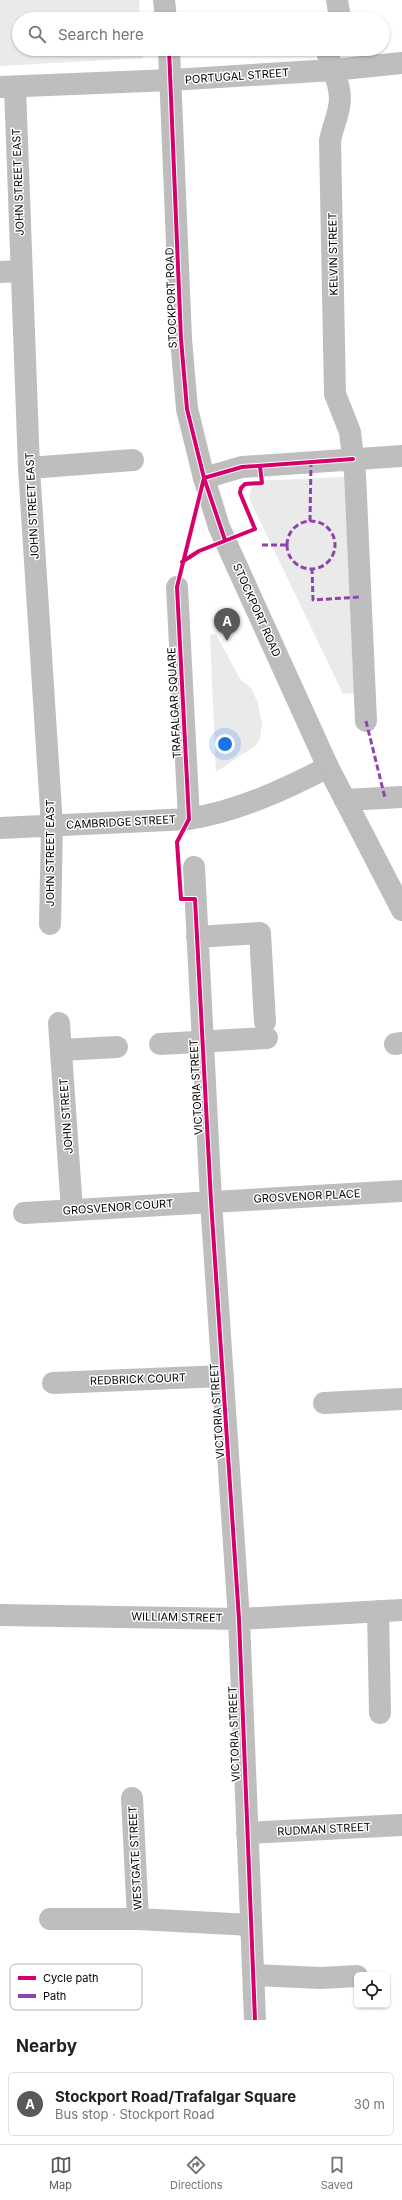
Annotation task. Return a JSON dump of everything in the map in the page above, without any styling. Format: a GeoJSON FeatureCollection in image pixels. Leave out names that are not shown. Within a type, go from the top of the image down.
{"type":"FeatureCollection","features":[{"type":"Feature","properties":{"kind":"highway"},"geometry":{"type":"LineString","coordinates":[[164,0],[165,12]]}},
{"type":"Feature","properties":{"kind":"highway","name":"STOCKPORT ROAD"},"geometry":{"type":"LineString","coordinates":[[170,56],[172,80],[181,339],[187,409],[204,478],[219,527],[328,767],[402,910]]}},
{"type":"Feature","properties":{"kind":"street"},"geometry":{"type":"LineString","coordinates":[[337,0],[339,12]]}},
{"type":"Feature","properties":{"kind":"street","name":"KELVIN STREET"},"geometry":{"type":"LineString","coordinates":[[328,56],[340,90],[340,106],[333,125],[330,141],[335,394],[350,432],[353,459]]}},
{"type":"Feature","properties":{"kind":"street","name":"PORTUGAL STREET"},"geometry":{"type":"LineString","coordinates":[[7,87],[172,80],[333,70],[402,63]]}},
{"type":"Feature","properties":{"kind":"street","name":"JOHN STREET EAST"},"geometry":{"type":"LineString","coordinates":[[7,87],[10,271],[29,468],[52,826],[50,924]]}},
{"type":"Feature","properties":{"kind":"street"},"geometry":{"type":"LineString","coordinates":[[204,478],[242,467],[402,456]]}},
{"type":"Feature","properties":{"kind":"street"},"geometry":{"type":"LineString","coordinates":[[353,459],[366,721]]}},
{"type":"Feature","properties":{"kind":"street"},"geometry":{"type":"LineString","coordinates":[[29,468],[133,460]]}},
{"type":"Feature","properties":{"kind":"street","name":"TRAFALGAR SQUARE"},"geometry":{"type":"LineString","coordinates":[[177,587],[189,818]]}},
{"type":"Feature","properties":{"kind":"street","name":"CAMBRIDGE STREET"},"geometry":{"type":"LineString","coordinates":[[0,828],[189,818],[217,814],[289,787],[328,767]]}},
{"type":"Feature","properties":{"kind":"street"},"geometry":{"type":"LineString","coordinates":[[345,800],[402,797]]}},
{"type":"Feature","properties":{"kind":"street","name":"VICTORIA STREET"},"geometry":{"type":"LineString","coordinates":[[194,867],[211,1202],[239,1619],[246,1833],[255,2020]]}},
{"type":"Feature","properties":{"kind":"street"},"geometry":{"type":"LineString","coordinates":[[160,1044],[203,1042],[266,1030],[260,933],[197,937]]}},
{"type":"Feature","properties":{"kind":"street","name":"JOHN STREET"},"geometry":{"type":"LineString","coordinates":[[59,1022],[72,1210]]}},
{"type":"Feature","properties":{"kind":"street"},"geometry":{"type":"LineString","coordinates":[[61,1050],[118,1047]]}},
{"type":"Feature","properties":{"kind":"street","name":"GROSVENOR PLACE"},"geometry":{"type":"LineString","coordinates":[[211,1202],[402,1191]]}},
{"type":"Feature","properties":{"kind":"street","name":"GROSVENOR COURT"},"geometry":{"type":"LineString","coordinates":[[24,1213],[211,1202]]}},
{"type":"Feature","properties":{"kind":"street","name":"REDBRICK COURT"},"geometry":{"type":"LineString","coordinates":[[53,1383],[223,1376]]}},
{"type":"Feature","properties":{"kind":"street"},"geometry":{"type":"LineString","coordinates":[[324,1403],[402,1399]]}},
{"type":"Feature","properties":{"kind":"street","name":"WILLIAM STREET"},"geometry":{"type":"LineString","coordinates":[[0,1615],[239,1619],[402,1610]]}},
{"type":"Feature","properties":{"kind":"street"},"geometry":{"type":"LineString","coordinates":[[378,1611],[380,1713]]}},
{"type":"Feature","properties":{"kind":"street","name":"WESTGATE STREET"},"geometry":{"type":"LineString","coordinates":[[132,1798],[138,1919]]}},
{"type":"Feature","properties":{"kind":"street","name":"RUDMAN STREET"},"geometry":{"type":"LineString","coordinates":[[246,1833],[402,1825]]}},
{"type":"Feature","properties":{"kind":"street","name":"WESTGATE STREET"},"geometry":{"type":"LineString","coordinates":[[50,1919],[138,1919],[251,1925]]}},
{"type":"Feature","properties":{"kind":"street"},"geometry":{"type":"LineString","coordinates":[[253,1974],[321,1978],[354,1976]]}},
{"type":"Feature","properties":{"kind":"shaded area"},"geometry":{"type":"Polygon","coordinates":[[[0,0],[139,0],[140,12],[12,12],[12,56],[143,56],[143,58],[0,66],[0,0]]]}},
{"type":"Feature","properties":{"kind":"shaded area"},"geometry":{"type":"Polygon","coordinates":[[[344,477],[354,693],[343,694],[249,498],[253,481],[344,477]]]}},
{"type":"Feature","properties":{"kind":"shaded area"},"geometry":{"type":"Polygon","coordinates":[[[216,634],[240,679],[251,688],[258,703],[262,724],[260,739],[255,746],[216,772],[210,635],[216,634]]]}},
{"type":"Feature","properties":{"kind":"marked path"},"geometry":{"type":"LineString","coordinates":[[310,521],[311,462]]}},
{"type":"Feature","properties":{"kind":"marked path"},"geometry":{"type":"LineString","coordinates":[[311,521],[320,523],[328,528],[333,536],[335,545],[333,554],[328,562],[320,567],[311,569],[302,567],[294,562],[289,554],[287,545],[289,536],[294,528],[302,523],[311,521]]}},
{"type":"Feature","properties":{"kind":"marked path"},"geometry":{"type":"LineString","coordinates":[[262,545],[288,545]]}},
{"type":"Feature","properties":{"kind":"marked path"},"geometry":{"type":"LineString","coordinates":[[312,568],[313,600],[360,597]]}},
{"type":"Feature","properties":{"kind":"marked path"},"geometry":{"type":"LineString","coordinates":[[366,721],[385,798]]}},
{"type":"Feature","properties":{"kind":"cycle path"},"geometry":{"type":"LineString","coordinates":[[169,56],[181,339],[187,409],[204,478],[225,540]]}},
{"type":"Feature","properties":{"kind":"cycle path"},"geometry":{"type":"LineString","coordinates":[[204,478],[242,467],[353,459]]}},
{"type":"Feature","properties":{"kind":"cycle path"},"geometry":{"type":"LineString","coordinates":[[182,562],[199,551],[255,529],[240,493],[241,488],[245,484],[262,483],[260,466]]}},
{"type":"Feature","properties":{"kind":"cycle path"},"geometry":{"type":"LineString","coordinates":[[204,478],[177,587],[189,819],[177,842],[181,899],[195,899],[211,1201],[239,1619],[255,2020]]}},
{"type":"Feature","properties":{"kind":"place","name":"Stockport Road/Trafalgar Square"},"geometry":{"type":"Point","coordinates":[227,641]}}]}
